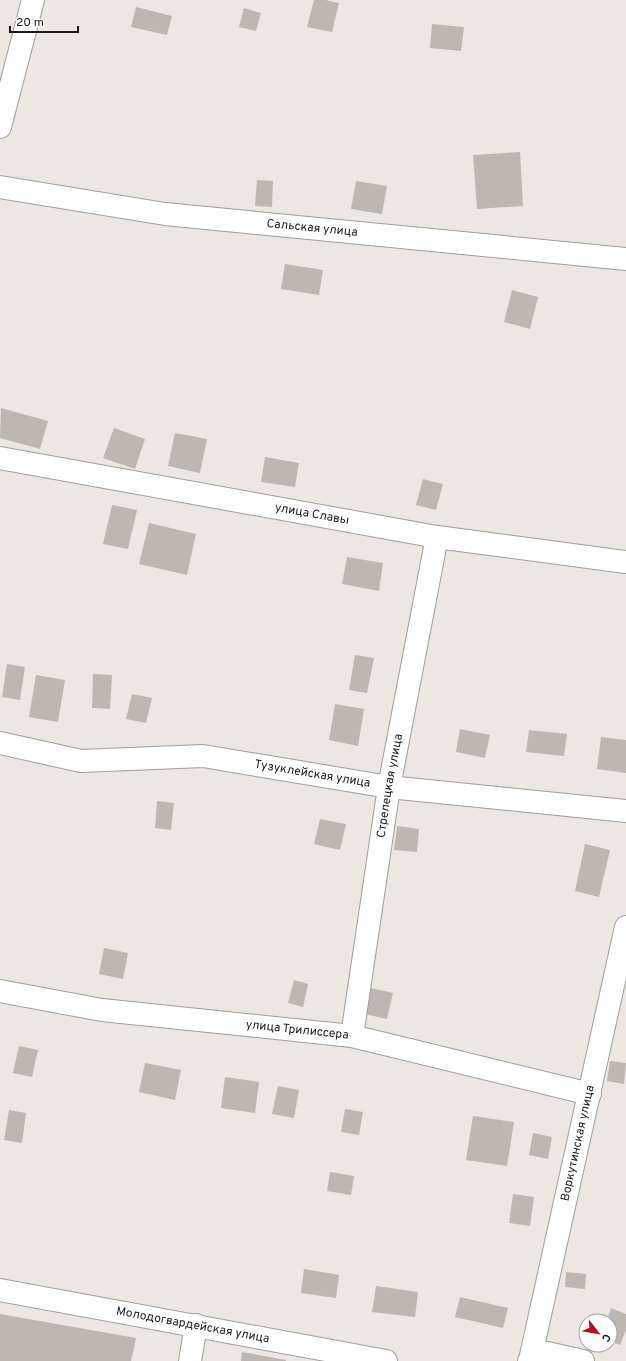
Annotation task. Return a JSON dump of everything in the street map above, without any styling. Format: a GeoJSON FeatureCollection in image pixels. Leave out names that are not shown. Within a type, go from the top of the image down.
{"type":"FeatureCollection","features":[{"type":"Feature","properties":{"kind":"street"},"geometry":{"type":"LineString","coordinates":[[0,127],[33,0]]}},
{"type":"Feature","properties":{"kind":"street","name":"Сальская улица"},"geometry":{"type":"LineString","coordinates":[[0,187],[165,214],[626,259]]}},
{"type":"Feature","properties":{"kind":"street","name":"улица Славы"},"geometry":{"type":"LineString","coordinates":[[0,458],[437,537],[626,562]]}},
{"type":"Feature","properties":{"kind":"street","name":"Стрелецкая улица"},"geometry":{"type":"LineString","coordinates":[[352,1036],[390,787],[437,537]]}},
{"type":"Feature","properties":{"kind":"street","name":"Тузуклейская улица"},"geometry":{"type":"LineString","coordinates":[[0,743],[82,761],[203,756],[390,787],[626,811]]}},
{"type":"Feature","properties":{"kind":"street","name":"Воркутинская улица"},"geometry":{"type":"LineString","coordinates":[[530,1361],[626,927]]}},
{"type":"Feature","properties":{"kind":"street","name":"улица Трилиссера"},"geometry":{"type":"LineString","coordinates":[[0,991],[102,1010],[352,1036],[590,1094]]}},
{"type":"Feature","properties":{"kind":"street","name":"Молодогвардейская улица"},"geometry":{"type":"LineString","coordinates":[[0,1290],[386,1361]]}},
{"type":"Feature","properties":{"kind":"street"},"geometry":{"type":"LineString","coordinates":[[190,1361],[196,1325]]}},
{"type":"Feature","properties":{"kind":"street"},"geometry":{"type":"LineString","coordinates":[[530,1361],[547,1352],[583,1361]]}},
{"type":"Feature","properties":{"kind":"building"},"geometry":{"type":"Polygon","coordinates":[[[314,0],[326,0],[339,3],[332,32],[307,27],[314,0]]]}},
{"type":"Feature","properties":{"kind":"building"},"geometry":{"type":"Polygon","coordinates":[[[136,7],[172,16],[167,35],[131,27],[136,7]]]}},
{"type":"Feature","properties":{"kind":"building"},"geometry":{"type":"Polygon","coordinates":[[[244,8],[261,13],[256,31],[239,27],[244,8]]]}},
{"type":"Feature","properties":{"kind":"building"},"geometry":{"type":"Polygon","coordinates":[[[432,24],[464,27],[461,51],[430,48],[432,24]]]}},
{"type":"Feature","properties":{"kind":"building"},"geometry":{"type":"Polygon","coordinates":[[[520,152],[523,206],[477,209],[473,155],[520,152]]]}},
{"type":"Feature","properties":{"kind":"building"},"geometry":{"type":"Polygon","coordinates":[[[257,180],[273,181],[272,207],[255,206],[257,180]]]}},
{"type":"Feature","properties":{"kind":"building"},"geometry":{"type":"Polygon","coordinates":[[[356,181],[387,186],[382,214],[351,209],[356,181]]]}},
{"type":"Feature","properties":{"kind":"building"},"geometry":{"type":"Polygon","coordinates":[[[285,264],[323,270],[319,295],[281,289],[285,264]]]}},
{"type":"Feature","properties":{"kind":"building"},"geometry":{"type":"Polygon","coordinates":[[[512,290],[538,297],[530,329],[504,322],[512,290]]]}},
{"type":"Feature","properties":{"kind":"building"},"geometry":{"type":"Polygon","coordinates":[[[1,408],[48,421],[40,449],[0,438],[1,408]]]}},
{"type":"Feature","properties":{"kind":"building"},"geometry":{"type":"Polygon","coordinates":[[[114,428],[145,439],[135,469],[103,458],[114,428]]]}},
{"type":"Feature","properties":{"kind":"building"},"geometry":{"type":"Polygon","coordinates":[[[175,433],[207,439],[200,473],[168,466],[175,433]]]}},
{"type":"Feature","properties":{"kind":"building"},"geometry":{"type":"Polygon","coordinates":[[[265,457],[299,463],[295,487],[261,482],[265,457]]]}},
{"type":"Feature","properties":{"kind":"building"},"geometry":{"type":"Polygon","coordinates":[[[423,479],[443,484],[436,510],[416,505],[423,479]]]}},
{"type":"Feature","properties":{"kind":"building"},"geometry":{"type":"Polygon","coordinates":[[[112,505],[137,510],[128,549],[103,544],[112,505]]]}},
{"type":"Feature","properties":{"kind":"building"},"geometry":{"type":"Polygon","coordinates":[[[149,523],[196,534],[187,575],[139,564],[149,523]]]}},
{"type":"Feature","properties":{"kind":"building"},"geometry":{"type":"Polygon","coordinates":[[[347,557],[383,563],[379,591],[342,584],[347,557]]]}},
{"type":"Feature","properties":{"kind":"building"},"geometry":{"type":"Polygon","coordinates":[[[355,655],[374,658],[367,693],[349,690],[355,655]]]}},
{"type":"Feature","properties":{"kind":"building"},"geometry":{"type":"Polygon","coordinates":[[[7,664],[25,667],[20,700],[2,697],[7,664]]]}},
{"type":"Feature","properties":{"kind":"building"},"geometry":{"type":"Polygon","coordinates":[[[93,674],[112,675],[110,709],[92,708],[93,674]]]}},
{"type":"Feature","properties":{"kind":"building"},"geometry":{"type":"Polygon","coordinates":[[[36,675],[65,680],[58,722],[29,717],[36,675]]]}},
{"type":"Feature","properties":{"kind":"building"},"geometry":{"type":"Polygon","coordinates":[[[132,694],[152,698],[146,723],[126,719],[132,694]]]}},
{"type":"Feature","properties":{"kind":"building"},"geometry":{"type":"Polygon","coordinates":[[[335,704],[364,709],[358,746],[329,740],[335,704]]]}},
{"type":"Feature","properties":{"kind":"building"},"geometry":{"type":"Polygon","coordinates":[[[460,729],[490,735],[485,758],[456,752],[460,729]]]}},
{"type":"Feature","properties":{"kind":"building"},"geometry":{"type":"Polygon","coordinates":[[[529,730],[567,734],[564,756],[526,752],[529,730]]]}},
{"type":"Feature","properties":{"kind":"building"},"geometry":{"type":"Polygon","coordinates":[[[601,737],[626,740],[626,773],[597,769],[601,737]]]}},
{"type":"Feature","properties":{"kind":"building"},"geometry":{"type":"Polygon","coordinates":[[[157,801],[174,803],[171,830],[155,828],[157,801]]]}},
{"type":"Feature","properties":{"kind":"building"},"geometry":{"type":"Polygon","coordinates":[[[320,819],[346,824],[340,850],[314,844],[320,819]]]}},
{"type":"Feature","properties":{"kind":"building"},"geometry":{"type":"Polygon","coordinates":[[[397,826],[419,829],[417,852],[394,850],[397,826]]]}},
{"type":"Feature","properties":{"kind":"building"},"geometry":{"type":"Polygon","coordinates":[[[585,844],[610,850],[599,897],[575,891],[585,844]]]}},
{"type":"Feature","properties":{"kind":"building"},"geometry":{"type":"Polygon","coordinates":[[[104,948],[128,953],[123,979],[99,974],[104,948]]]}},
{"type":"Feature","properties":{"kind":"building"},"geometry":{"type":"Polygon","coordinates":[[[294,980],[308,984],[303,1007],[288,1003],[294,980]]]}},
{"type":"Feature","properties":{"kind":"building"},"geometry":{"type":"Polygon","coordinates":[[[371,988],[393,993],[387,1019],[365,1014],[371,988]]]}},
{"type":"Feature","properties":{"kind":"building"},"geometry":{"type":"Polygon","coordinates":[[[19,1046],[38,1050],[32,1077],[13,1073],[19,1046]]]}},
{"type":"Feature","properties":{"kind":"building"},"geometry":{"type":"Polygon","coordinates":[[[610,1061],[626,1063],[624,1084],[607,1081],[610,1061]]]}},
{"type":"Feature","properties":{"kind":"building"},"geometry":{"type":"Polygon","coordinates":[[[145,1063],[181,1070],[175,1100],[139,1092],[145,1063]]]}},
{"type":"Feature","properties":{"kind":"building"},"geometry":{"type":"Polygon","coordinates":[[[225,1077],[259,1082],[255,1113],[221,1108],[225,1077]]]}},
{"type":"Feature","properties":{"kind":"building"},"geometry":{"type":"Polygon","coordinates":[[[278,1086],[299,1090],[294,1118],[272,1114],[278,1086]]]}},
{"type":"Feature","properties":{"kind":"building"},"geometry":{"type":"Polygon","coordinates":[[[345,1109],[363,1112],[359,1135],[341,1132],[345,1109]]]}},
{"type":"Feature","properties":{"kind":"building"},"geometry":{"type":"Polygon","coordinates":[[[9,1110],[26,1113],[22,1143],[4,1140],[9,1110]]]}},
{"type":"Feature","properties":{"kind":"building"},"geometry":{"type":"Polygon","coordinates":[[[473,1116],[514,1122],[507,1166],[466,1160],[473,1116]]]}},
{"type":"Feature","properties":{"kind":"building"},"geometry":{"type":"Polygon","coordinates":[[[533,1133],[552,1137],[548,1159],[529,1155],[533,1133]]]}},
{"type":"Feature","properties":{"kind":"building"},"geometry":{"type":"Polygon","coordinates":[[[330,1172],[354,1176],[351,1195],[327,1191],[330,1172]]]}},
{"type":"Feature","properties":{"kind":"building"},"geometry":{"type":"Polygon","coordinates":[[[513,1194],[534,1197],[530,1226],[509,1223],[513,1194]]]}},
{"type":"Feature","properties":{"kind":"building"},"geometry":{"type":"Polygon","coordinates":[[[304,1269],[339,1275],[336,1298],[301,1293],[304,1269]]]}},
{"type":"Feature","properties":{"kind":"building"},"geometry":{"type":"Polygon","coordinates":[[[566,1272],[586,1274],[585,1289],[565,1287],[566,1272]]]}},
{"type":"Feature","properties":{"kind":"building"},"geometry":{"type":"Polygon","coordinates":[[[376,1286],[418,1292],[415,1317],[372,1312],[376,1286]]]}},
{"type":"Feature","properties":{"kind":"building"},"geometry":{"type":"Polygon","coordinates":[[[460,1297],[508,1308],[503,1328],[455,1317],[460,1297]]]}},
{"type":"Feature","properties":{"kind":"building"},"geometry":{"type":"Polygon","coordinates":[[[611,1308],[626,1314],[626,1330],[620,1345],[618,1344],[618,1313],[609,1313],[611,1308]]]}},
{"type":"Feature","properties":{"kind":"building"},"geometry":{"type":"Polygon","coordinates":[[[0,1314],[136,1338],[131,1361],[0,1361],[0,1314]]]}},
{"type":"Feature","properties":{"kind":"building"},"geometry":{"type":"Polygon","coordinates":[[[242,1352],[286,1360],[286,1361],[241,1361],[242,1352]]]}}]}
